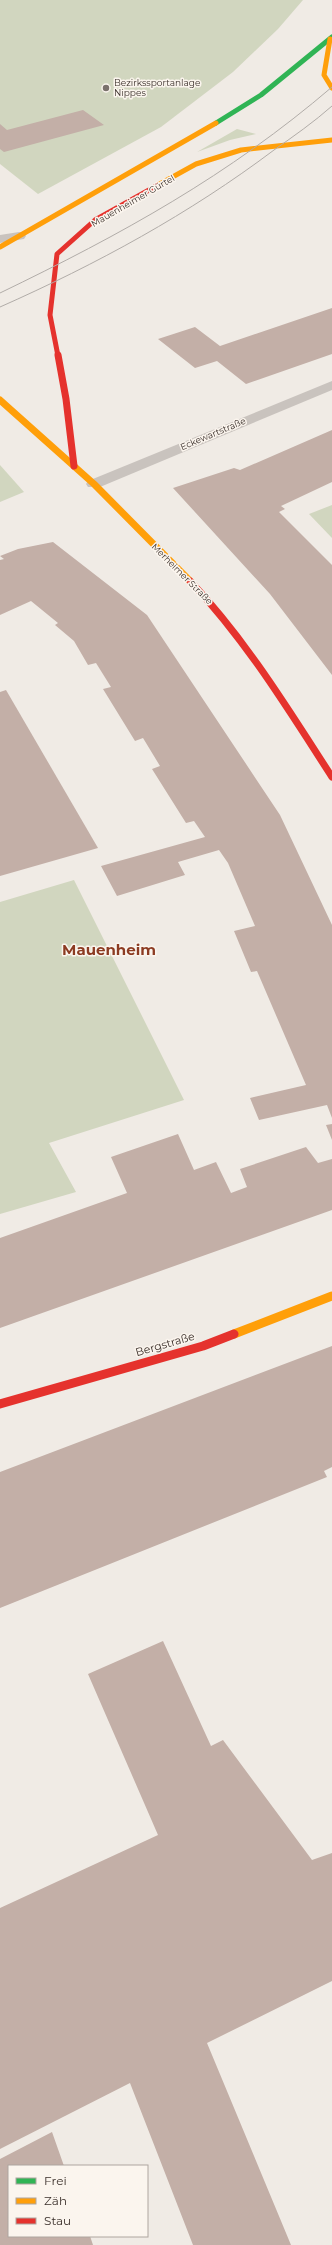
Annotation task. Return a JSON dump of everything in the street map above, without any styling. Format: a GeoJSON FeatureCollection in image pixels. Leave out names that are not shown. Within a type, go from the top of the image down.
{"type":"FeatureCollection","features":[{"type":"Feature","properties":{"kind":"main road"},"geometry":{"type":"LineString","coordinates":[[331,38],[324,75],[329,86],[332,88]]}},
{"type":"Feature","properties":{"kind":"main road"},"geometry":{"type":"LineString","coordinates":[[0,247],[172,150],[261,95],[331,38]]}},
{"type":"Feature","properties":{"kind":"main road","name":"Mauenheimer Gürtel"},"geometry":{"type":"LineString","coordinates":[[74,466],[66,399],[50,315],[57,254],[95,220],[196,164],[241,150],[332,140]]}},
{"type":"Feature","properties":{"kind":"main road","name":"Merheimer Straße"},"geometry":{"type":"LineString","coordinates":[[0,400],[94,484],[211,602],[263,674],[332,777]]}},
{"type":"Feature","properties":{"kind":"main road","name":"Bergstraße"},"geometry":{"type":"LineString","coordinates":[[0,1404],[203,1346],[332,1296]]}},
{"type":"Feature","properties":{"kind":"street"},"geometry":{"type":"LineString","coordinates":[[0,239],[19,236]]}},
{"type":"Feature","properties":{"kind":"street","name":"Eckewartstraße"},"geometry":{"type":"LineString","coordinates":[[94,484],[332,385]]}},
{"type":"Feature","properties":{"kind":"green space","name":"Bezirkssportanlage Nippes"},"geometry":{"type":"Polygon","coordinates":[[[0,0],[303,0],[278,29],[233,72],[161,127],[38,194],[0,164],[0,0]]]}},
{"type":"Feature","properties":{"kind":"green space"},"geometry":{"type":"Polygon","coordinates":[[[237,129],[256,134],[230,140],[197,152],[237,129]]]}},
{"type":"Feature","properties":{"kind":"green space"},"geometry":{"type":"Polygon","coordinates":[[[0,465],[24,492],[0,502],[0,465]]]}},
{"type":"Feature","properties":{"kind":"green space"},"geometry":{"type":"Polygon","coordinates":[[[332,505],[332,538],[309,514],[332,505]]]}},
{"type":"Feature","properties":{"kind":"green space"},"geometry":{"type":"Polygon","coordinates":[[[74,880],[184,1100],[49,1143],[76,1192],[0,1214],[0,902],[74,880]]]}},
{"type":"Feature","properties":{"kind":"building"},"geometry":{"type":"Polygon","coordinates":[[[83,110],[104,125],[4,152],[0,149],[0,124],[7,130],[83,110]]]}},
{"type":"Feature","properties":{"kind":"building"},"geometry":{"type":"Polygon","coordinates":[[[332,308],[332,354],[246,384],[217,361],[195,368],[158,339],[195,327],[220,346],[332,308]]]}},
{"type":"Feature","properties":{"kind":"building"},"geometry":{"type":"Polygon","coordinates":[[[332,430],[332,482],[281,506],[285,509],[279,512],[332,565],[332,675],[270,594],[173,488],[234,468],[240,470],[332,430]]]}},
{"type":"Feature","properties":{"kind":"building"},"geometry":{"type":"Polygon","coordinates":[[[53,542],[147,615],[280,815],[332,925],[332,1118],[327,1105],[259,1120],[250,1098],[306,1085],[257,971],[251,972],[234,931],[255,926],[228,863],[219,850],[178,862],[185,875],[117,896],[101,866],[205,837],[194,821],[186,823],[152,769],[160,766],[143,738],[135,741],[103,689],[111,687],[96,663],[88,665],[74,641],[55,625],[58,623],[31,601],[0,615],[0,560],[4,559],[0,556],[18,549],[53,542]]]}},
{"type":"Feature","properties":{"kind":"building"},"geometry":{"type":"Polygon","coordinates":[[[6,690],[98,848],[0,876],[0,692],[6,690]]]}},
{"type":"Feature","properties":{"kind":"building"},"geometry":{"type":"Polygon","coordinates":[[[332,1124],[332,1140],[326,1125],[332,1124]]]}},
{"type":"Feature","properties":{"kind":"building"},"geometry":{"type":"Polygon","coordinates":[[[178,1134],[194,1170],[216,1162],[231,1193],[247,1187],[240,1169],[306,1147],[318,1163],[332,1159],[332,1210],[0,1328],[0,1238],[127,1193],[111,1157],[178,1134]]]}},
{"type":"Feature","properties":{"kind":"building"},"geometry":{"type":"Polygon","coordinates":[[[332,1346],[332,1467],[324,1471],[327,1477],[0,1608],[0,1472],[332,1346]]]}},
{"type":"Feature","properties":{"kind":"building"},"geometry":{"type":"Polygon","coordinates":[[[163,1641],[211,1746],[223,1740],[312,1860],[332,1853],[332,1981],[207,2043],[291,2245],[193,2245],[130,2083],[0,2149],[0,1908],[158,1835],[88,1674],[163,1641]]]}},
{"type":"Feature","properties":{"kind":"building"},"geometry":{"type":"Polygon","coordinates":[[[52,2132],[64,2165],[8,2165],[8,2237],[90,2237],[93,2245],[0,2245],[0,2159],[52,2132]]]}},
{"type":"Feature","properties":{"kind":"tram line"},"geometry":{"type":"LineString","coordinates":[[0,293],[89,248],[173,201],[213,176],[253,148],[293,119],[332,87]]}},
{"type":"Feature","properties":{"kind":"tram line"},"geometry":{"type":"LineString","coordinates":[[0,307],[36,291],[107,255],[176,216],[242,173],[304,129],[332,106]]}},
{"type":"Feature","properties":{"kind":"traffic: fast"},"geometry":{"type":"LineString","coordinates":[[216,123],[261,95],[332,37]]}},
{"type":"Feature","properties":{"kind":"traffic: slow"},"geometry":{"type":"LineString","coordinates":[[330,39],[324,75],[332,88]]}},
{"type":"Feature","properties":{"kind":"traffic: slow"},"geometry":{"type":"LineString","coordinates":[[0,247],[172,150],[216,123]]}},
{"type":"Feature","properties":{"kind":"traffic: slow"},"geometry":{"type":"LineString","coordinates":[[158,185],[196,164],[241,150],[332,140]]}},
{"type":"Feature","properties":{"kind":"traffic: slow"},"geometry":{"type":"LineString","coordinates":[[0,400],[94,484],[190,581]]}},
{"type":"Feature","properties":{"kind":"traffic: slow"},"geometry":{"type":"LineString","coordinates":[[234,1334],[332,1296]]}},
{"type":"Feature","properties":{"kind":"traffic: jam"},"geometry":{"type":"LineString","coordinates":[[74,466],[66,399],[50,315],[57,254],[95,220],[158,185]]}},
{"type":"Feature","properties":{"kind":"traffic: jam"},"geometry":{"type":"LineString","coordinates":[[190,581],[248,650],[266,675],[332,777]]}},
{"type":"Feature","properties":{"kind":"traffic: jam"},"geometry":{"type":"LineString","coordinates":[[0,1404],[203,1346],[234,1334]]}},
{"type":"Feature","properties":{"kind":"place","name":"Bezirkssportanlage Nippes"},"geometry":{"type":"Point","coordinates":[106,88]}},
{"type":"Feature","properties":{"kind":"district","name":"Mauenheim"},"geometry":{"type":"Point","coordinates":[109,950]}}]}
